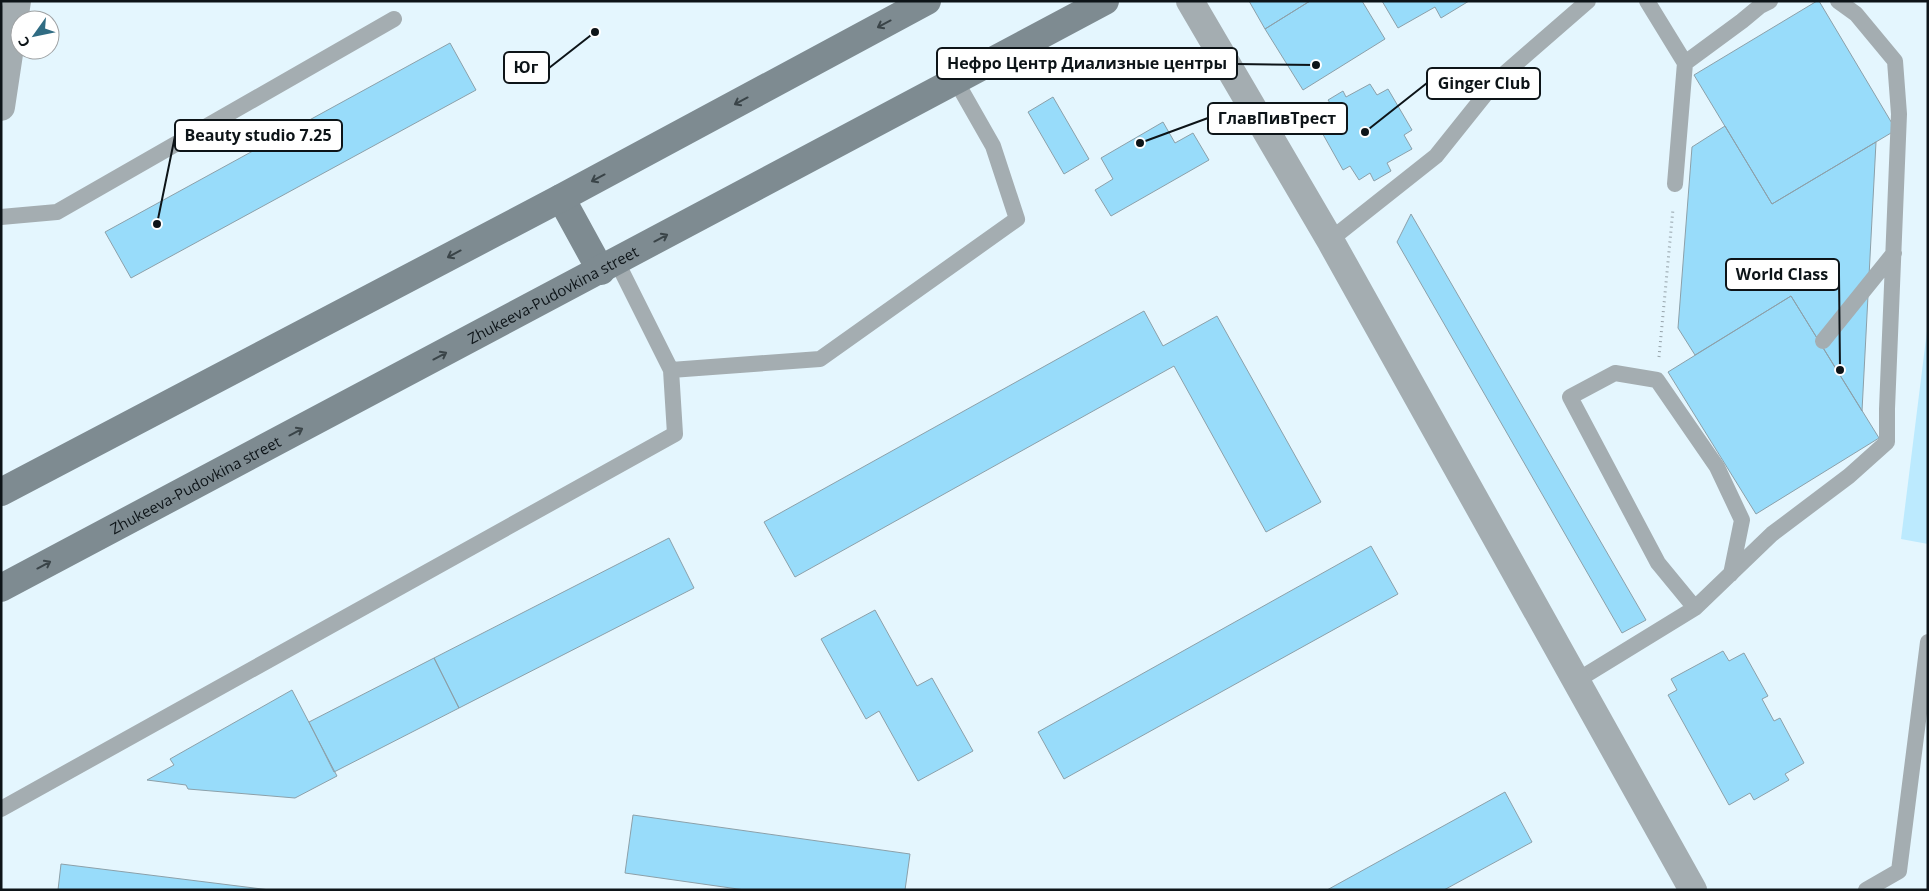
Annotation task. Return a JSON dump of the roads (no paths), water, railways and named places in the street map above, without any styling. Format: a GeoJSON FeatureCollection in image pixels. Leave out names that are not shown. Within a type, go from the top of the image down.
{"type":"FeatureCollection","features":[{"type":"Feature","properties":{"kind":"main road"},"geometry":{"type":"LineString","coordinates":[[1,492],[561,198],[927,1]]}},
{"type":"Feature","properties":{"kind":"main road","name":"Zhukeeva-Pudovkina street"},"geometry":{"type":"LineString","coordinates":[[1,588],[1105,1]]}},
{"type":"Feature","properties":{"kind":"main road"},"geometry":{"type":"LineString","coordinates":[[561,198],[609,266]]}},
{"type":"Feature","properties":{"kind":"street"},"geometry":{"type":"LineString","coordinates":[[1,107],[17,1]]}},
{"type":"Feature","properties":{"kind":"street"},"geometry":{"type":"LineString","coordinates":[[1190,1],[1330,240],[1693,890]]}},
{"type":"Feature","properties":{"kind":"lane"},"geometry":{"type":"LineString","coordinates":[[1330,240],[1436,156],[1496,81],[1588,1]]}},
{"type":"Feature","properties":{"kind":"lane"},"geometry":{"type":"LineString","coordinates":[[1647,1],[1685,63],[1675,184]]}},
{"type":"Feature","properties":{"kind":"lane"},"geometry":{"type":"LineString","coordinates":[[1685,63],[1742,22],[1760,6],[1770,1]]}},
{"type":"Feature","properties":{"kind":"lane"},"geometry":{"type":"LineString","coordinates":[[1576,681],[1695,608],[1772,534],[1849,476],[1887,442],[1899,114],[1895,61],[1856,14],[1838,1]]}},
{"type":"Feature","properties":{"kind":"lane"},"geometry":{"type":"LineString","coordinates":[[1,216],[57,212],[394,19]]}},
{"type":"Feature","properties":{"kind":"lane"},"geometry":{"type":"LineString","coordinates":[[671,370],[820,359],[1017,219],[993,146],[956,81]]}},
{"type":"Feature","properties":{"kind":"lane"},"geometry":{"type":"LineString","coordinates":[[1823,340],[1894,253]]}},
{"type":"Feature","properties":{"kind":"lane"},"geometry":{"type":"LineString","coordinates":[[1,809],[676,434],[671,370],[609,266]]}},
{"type":"Feature","properties":{"kind":"lane"},"geometry":{"type":"LineString","coordinates":[[1695,608],[1658,563],[1570,398],[1615,373],[1657,380],[1717,467],[1742,520],[1731,574]]}},
{"type":"Feature","properties":{"kind":"lane"},"geometry":{"type":"LineString","coordinates":[[1866,890],[1899,871],[1928,642]]}},
{"type":"Feature","properties":{"kind":"place","name":"Юг"},"geometry":{"type":"Point","coordinates":[595,32]}},
{"type":"Feature","properties":{"kind":"place","name":"Нефро Центр Диализные центры"},"geometry":{"type":"Point","coordinates":[1316,65]}},
{"type":"Feature","properties":{"kind":"place","name":"Ginger Club"},"geometry":{"type":"Point","coordinates":[1365,132]}},
{"type":"Feature","properties":{"kind":"place","name":"ГлавПивТрест"},"geometry":{"type":"Point","coordinates":[1140,143]}},
{"type":"Feature","properties":{"kind":"place","name":"Beauty studio 7.25"},"geometry":{"type":"Point","coordinates":[157,224]}},
{"type":"Feature","properties":{"kind":"place","name":"World Class"},"geometry":{"type":"Point","coordinates":[1840,370]}}]}
